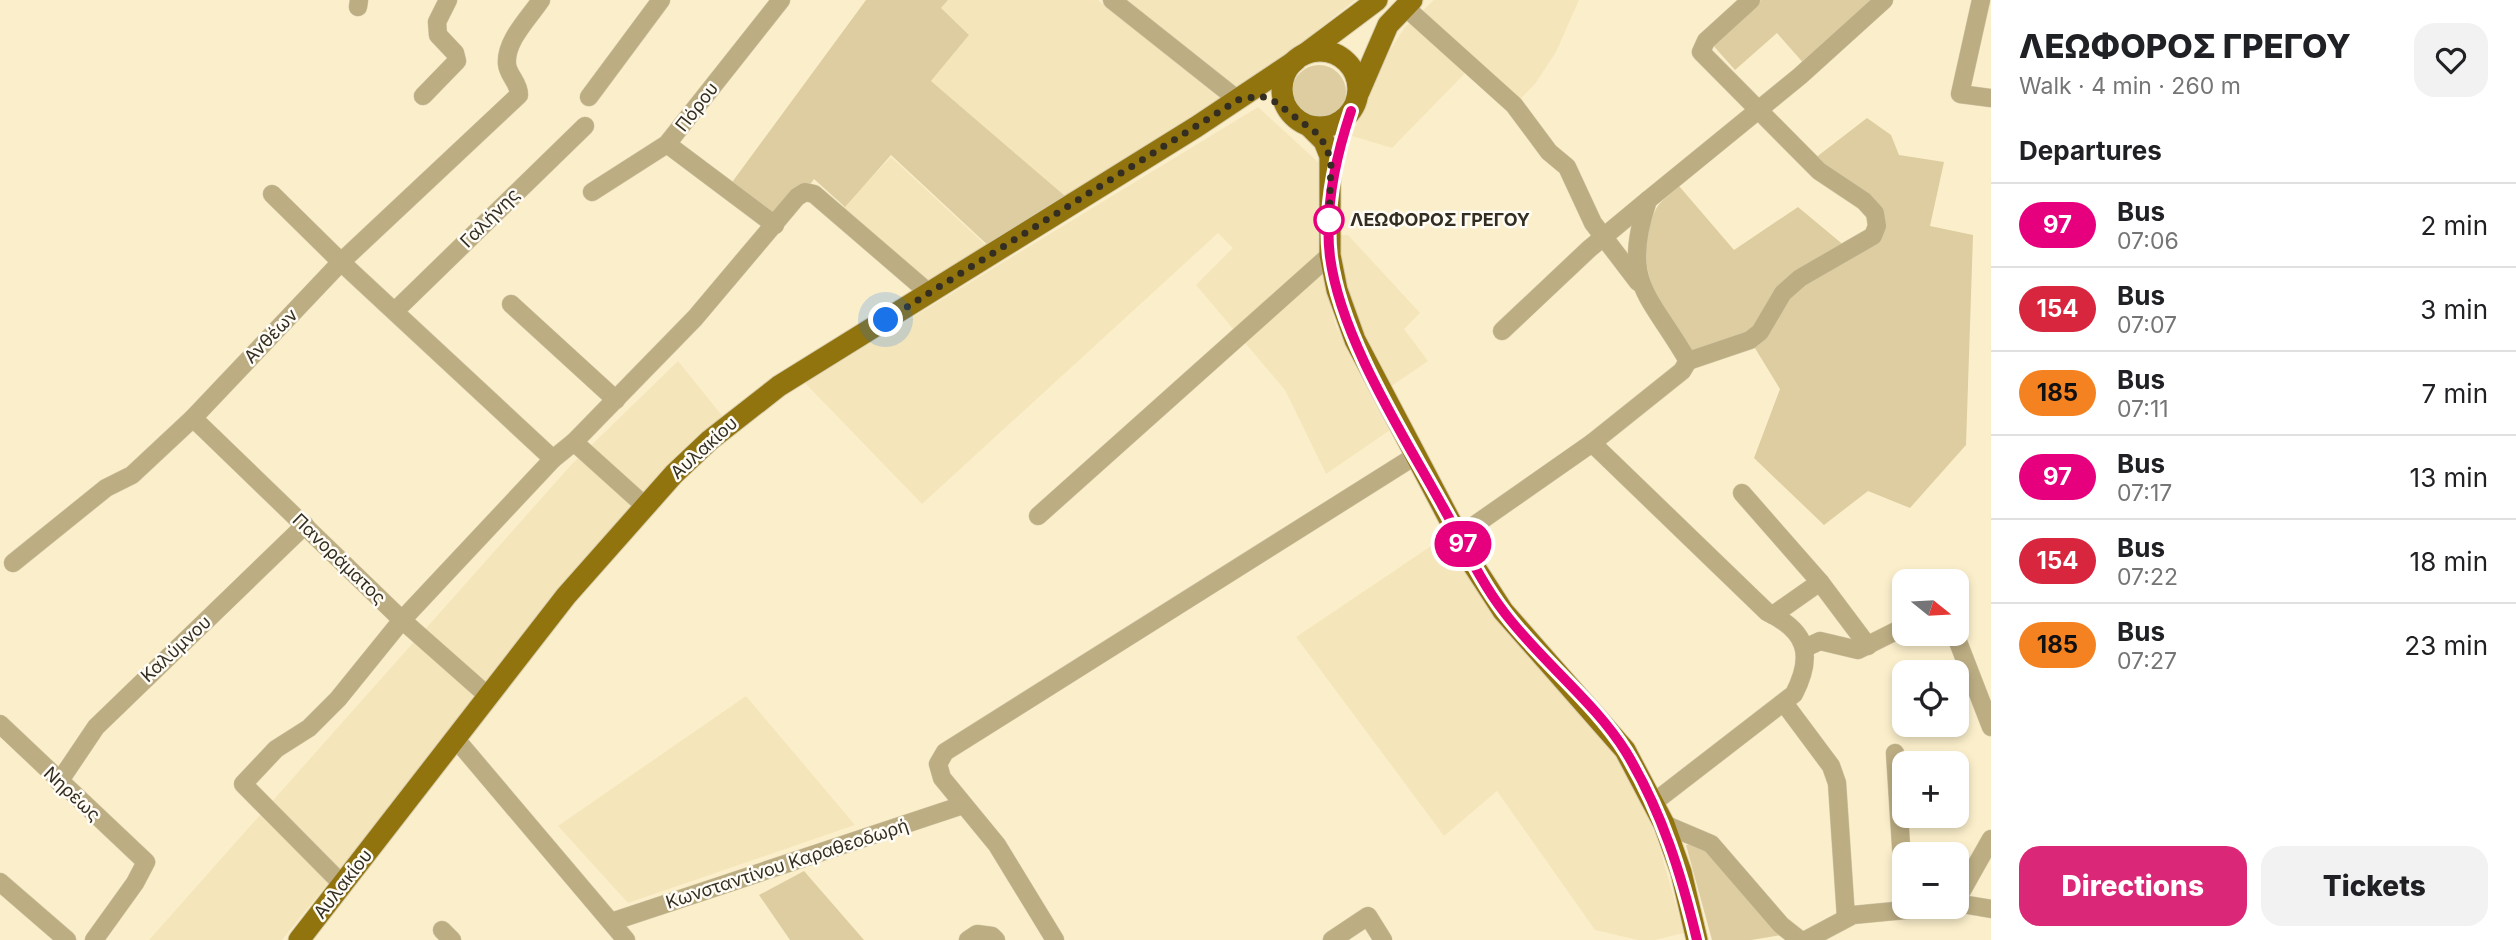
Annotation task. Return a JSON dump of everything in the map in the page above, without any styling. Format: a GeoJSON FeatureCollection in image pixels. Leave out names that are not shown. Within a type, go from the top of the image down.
{"type":"FeatureCollection","features":[{"type":"Feature","properties":{"kind":"main road","name":"Αυλακίου"},"geometry":{"type":"LineString","coordinates":[[299,940],[566,596],[692,457],[744,412],[1238,100],[1377,0]]}},
{"type":"Feature","properties":{"kind":"main road"},"geometry":{"type":"LineString","coordinates":[[1331,199],[1339,149],[1375,50],[1388,25],[1408,3]]}},
{"type":"Feature","properties":{"kind":"main road"},"geometry":{"type":"LineString","coordinates":[[1288,110],[1282,84],[1286,71],[1300,57],[1317,51],[1339,57],[1354,73],[1354,104],[1332,125],[1309,126]]}},
{"type":"Feature","properties":{"kind":"main road"},"geometry":{"type":"LineString","coordinates":[[1238,100],[1260,96],[1280,103],[1309,126],[1327,148],[1331,164],[1330,255],[1337,290],[1354,340],[1458,536],[1503,611],[1625,750],[1664,824],[1681,872],[1697,940]]}},
{"type":"Feature","properties":{"kind":"street"},"geometry":{"type":"LineString","coordinates":[[423,96],[457,61],[455,53],[438,35],[437,22],[448,0]]}},
{"type":"Feature","properties":{"kind":"street","name":"Ανθέων"},"geometry":{"type":"LineString","coordinates":[[13,563],[106,488],[132,475],[193,418],[341,262],[519,95],[519,84],[507,67],[508,51],[541,0]]}},
{"type":"Feature","properties":{"kind":"street"},"geometry":{"type":"LineString","coordinates":[[589,97],[661,0]]}},
{"type":"Feature","properties":{"kind":"street","name":"Πόρου"},"geometry":{"type":"LineString","coordinates":[[592,192],[667,144],[781,0]]}},
{"type":"Feature","properties":{"kind":"street"},"geometry":{"type":"LineString","coordinates":[[1112,0],[1238,100]]}},
{"type":"Feature","properties":{"kind":"street"},"geometry":{"type":"LineString","coordinates":[[1458,536],[1592,443],[1672,381],[1688,361],[1750,340],[1760,332],[1783,293],[1800,278],[1873,236],[1877,226],[1875,213],[1864,201],[1819,171],[1701,52],[1706,41],[1751,0]]}},
{"type":"Feature","properties":{"kind":"street"},"geometry":{"type":"LineString","coordinates":[[1502,331],[1603,237],[1759,111],[1884,0]]}},
{"type":"Feature","properties":{"kind":"street"},"geometry":{"type":"LineString","coordinates":[[1981,0],[1960,94],[1991,98]]}},
{"type":"Feature","properties":{"kind":"street"},"geometry":{"type":"LineString","coordinates":[[1408,3],[1514,104],[1549,152],[1567,167],[1593,223],[1639,282],[1688,361]]}},
{"type":"Feature","properties":{"kind":"street","name":"Γαλήνης"},"geometry":{"type":"LineString","coordinates":[[396,310],[585,126]]}},
{"type":"Feature","properties":{"kind":"street"},"geometry":{"type":"LineString","coordinates":[[667,144],[775,225]]}},
{"type":"Feature","properties":{"kind":"street"},"geometry":{"type":"LineString","coordinates":[[343,885],[243,784],[276,749],[309,728],[338,699],[402,620],[553,459],[574,442],[695,318],[797,197],[805,192],[814,194],[929,293]]}},
{"type":"Feature","properties":{"kind":"street"},"geometry":{"type":"LineString","coordinates":[[272,194],[341,262],[396,310],[553,459]]}},
{"type":"Feature","properties":{"kind":"street"},"geometry":{"type":"LineString","coordinates":[[1639,282],[1635,258],[1638,229],[1648,201]]}},
{"type":"Feature","properties":{"kind":"street"},"geometry":{"type":"LineString","coordinates":[[1038,516],[1330,255]]}},
{"type":"Feature","properties":{"kind":"street"},"geometry":{"type":"LineString","coordinates":[[511,304],[616,400]]}},
{"type":"Feature","properties":{"kind":"street","name":"Πανοράματος"},"geometry":{"type":"LineString","coordinates":[[193,418],[402,620],[488,696]]}},
{"type":"Feature","properties":{"kind":"street"},"geometry":{"type":"LineString","coordinates":[[574,442],[645,506]]}},
{"type":"Feature","properties":{"kind":"street"},"geometry":{"type":"LineString","coordinates":[[1592,443],[1773,615],[1797,633],[1805,648],[1804,674],[1794,694],[1653,803]]}},
{"type":"Feature","properties":{"kind":"street"},"geometry":{"type":"LineString","coordinates":[[1055,940],[998,845],[942,778],[938,764],[945,752],[1415,456]]}},
{"type":"Feature","properties":{"kind":"street"},"geometry":{"type":"LineString","coordinates":[[1742,493],[1820,582],[1868,646]]}},
{"type":"Feature","properties":{"kind":"street","name":"Καλύμνου"},"geometry":{"type":"LineString","coordinates":[[59,782],[96,727],[305,525]]}},
{"type":"Feature","properties":{"kind":"street"},"geometry":{"type":"LineString","coordinates":[[1773,615],[1820,582]]}},
{"type":"Feature","properties":{"kind":"street"},"geometry":{"type":"LineString","coordinates":[[1805,648],[1820,641],[1847,649],[1868,646],[1892,633]]}},
{"type":"Feature","properties":{"kind":"street"},"geometry":{"type":"LineString","coordinates":[[1960,646],[1991,727]]}},
{"type":"Feature","properties":{"kind":"street"},"geometry":{"type":"LineString","coordinates":[[1784,703],[1831,766],[1837,783],[1846,918]]}},
{"type":"Feature","properties":{"kind":"street","name":"Νηρέως"},"geometry":{"type":"LineString","coordinates":[[0,724],[146,862],[135,883],[94,940]]}},
{"type":"Feature","properties":{"kind":"street"},"geometry":{"type":"LineString","coordinates":[[455,738],[625,940]]}},
{"type":"Feature","properties":{"kind":"street","name":"Κωνσταντίνου Καραθεοδωρή"},"geometry":{"type":"LineString","coordinates":[[611,922],[963,805]]}},
{"type":"Feature","properties":{"kind":"street"},"geometry":{"type":"LineString","coordinates":[[1664,824],[1698,836],[1711,844],[1781,925],[1800,940]]}},
{"type":"Feature","properties":{"kind":"street"},"geometry":{"type":"LineString","coordinates":[[1969,879],[1991,839]]}},
{"type":"Feature","properties":{"kind":"street"},"geometry":{"type":"LineString","coordinates":[[0,883],[66,940]]}},
{"type":"Feature","properties":{"kind":"street"},"geometry":{"type":"LineString","coordinates":[[1969,905],[1991,909]]}},
{"type":"Feature","properties":{"kind":"street"},"geometry":{"type":"LineString","coordinates":[[1806,940],[1846,918],[1892,906]]}},
{"type":"Feature","properties":{"kind":"street"},"geometry":{"type":"LineString","coordinates":[[1332,940],[1368,916],[1383,940]]}},
{"type":"Feature","properties":{"kind":"street"},"geometry":{"type":"LineString","coordinates":[[968,940],[977,934],[992,936],[996,940]]}},
{"type":"Feature","properties":{"kind":"shaded area"},"geometry":{"type":"Polygon","coordinates":[[[866,0],[948,0],[941,8],[969,35],[931,81],[1072,202],[992,249],[891,155],[845,207],[814,179],[782,224],[730,185],[866,0]]]}},
{"type":"Feature","properties":{"kind":"shaded area"},"geometry":{"type":"Polygon","coordinates":[[[948,0],[1098,0],[1231,107],[1072,202],[931,81],[969,35],[941,8],[948,0]]]}},
{"type":"Feature","properties":{"kind":"shaded area"},"geometry":{"type":"Polygon","coordinates":[[[1127,0],[1355,0],[1238,94],[1127,0]]]}},
{"type":"Feature","properties":{"kind":"shaded area"},"geometry":{"type":"Polygon","coordinates":[[[1434,0],[1579,0],[1556,52],[1535,84],[1517,102],[1474,64],[1392,148],[1352,136],[1378,68],[1405,27],[1434,0]]]}},
{"type":"Feature","properties":{"kind":"shaded area"},"geometry":{"type":"Polygon","coordinates":[[[1761,0],[1882,0],[1806,66],[1777,33],[1735,70],[1711,43],[1761,0]]]}},
{"type":"Feature","properties":{"kind":"shaded area"},"geometry":{"type":"Polygon","coordinates":[[[1319,65],[1338,73],[1346,92],[1338,111],[1319,119],[1300,111],[1292,92],[1300,73],[1319,65]]]}},
{"type":"Feature","properties":{"kind":"shaded area"},"geometry":{"type":"Polygon","coordinates":[[[1258,107],[1318,162],[1318,260],[1336,326],[1390,430],[1326,474],[1285,390],[1196,285],[1233,248],[1218,233],[922,504],[805,383],[1258,107]]]}},
{"type":"Feature","properties":{"kind":"shaded area"},"geometry":{"type":"Polygon","coordinates":[[[1867,118],[1891,135],[1899,155],[1944,162],[1930,226],[1973,235],[1966,445],[1910,508],[1868,491],[1824,525],[1754,458],[1780,389],[1750,340],[1695,359],[1653,288],[1646,251],[1648,231],[1656,209],[1679,186],[1734,250],[1798,207],[1846,247],[1879,224],[1810,162],[1867,118]]]}},
{"type":"Feature","properties":{"kind":"shaded area"},"geometry":{"type":"Polygon","coordinates":[[[891,157],[990,249],[929,289],[841,209],[891,157]]]}},
{"type":"Feature","properties":{"kind":"shaded area"},"geometry":{"type":"Polygon","coordinates":[[[1338,235],[1348,235],[1420,313],[1404,329],[1428,361],[1387,389],[1355,326],[1336,253],[1338,235]]]}},
{"type":"Feature","properties":{"kind":"shaded area"},"geometry":{"type":"Polygon","coordinates":[[[678,361],[724,418],[605,542],[282,940],[149,940],[571,465],[678,361]]]}},
{"type":"Feature","properties":{"kind":"shaded area"},"geometry":{"type":"Polygon","coordinates":[[[1446,536],[1495,617],[1620,760],[1650,814],[1684,933],[1655,940],[1638,940],[1595,930],[1497,791],[1444,836],[1296,637],[1446,536]]]}},
{"type":"Feature","properties":{"kind":"shaded area"},"geometry":{"type":"Polygon","coordinates":[[[746,696],[855,825],[628,903],[558,826],[746,696]]]}},
{"type":"Feature","properties":{"kind":"shaded area"},"geometry":{"type":"Polygon","coordinates":[[[1699,844],[1728,871],[1781,935],[1751,940],[1712,940],[1686,845],[1699,844]]]}},
{"type":"Feature","properties":{"kind":"shaded area"},"geometry":{"type":"Polygon","coordinates":[[[804,871],[864,940],[790,940],[759,895],[804,871]]]}},
{"type":"Feature","properties":{"kind":"bus line","name":"97"},"geometry":{"type":"LineString","coordinates":[[1351,111],[1336,166],[1329,223],[1330,255],[1337,290],[1354,340],[1474,566],[1503,611],[1625,750],[1664,824],[1681,872],[1697,940]]}},
{"type":"Feature","properties":{"kind":"place","name":"ΛΕΩΦΟΡΟΣ ΓΡΕΓΟΥ"},"geometry":{"type":"Point","coordinates":[1329,220]}},
{"type":"Feature","properties":{"kind":"route"},"geometry":{"type":"LineString","coordinates":[[886,320],[1238,100],[1260,96],[1280,103],[1324,141],[1331,164],[1329,223],[1329,220]]}}]}
